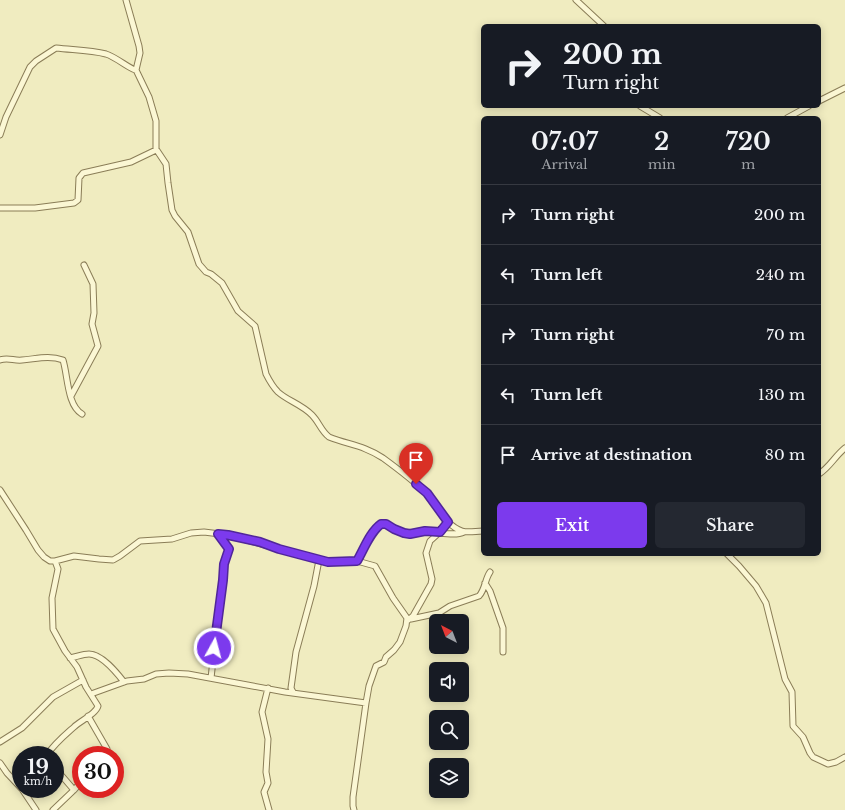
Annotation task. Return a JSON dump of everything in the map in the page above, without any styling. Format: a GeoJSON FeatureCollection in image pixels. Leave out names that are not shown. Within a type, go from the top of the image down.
{"type":"FeatureCollection","features":[{"type":"Feature","properties":{"kind":"street"},"geometry":{"type":"LineString","coordinates":[[126,0],[139,46],[140,53],[136,70],[149,97],[156,121],[156,150],[166,164],[174,213],[188,232],[199,264],[206,272],[222,283],[238,310],[255,326],[266,374],[272,385],[279,393],[297,403],[311,414],[325,434],[329,437],[367,449],[383,458],[411,479],[427,493],[448,522],[464,532]]}},
{"type":"Feature","properties":{"kind":"street"},"geometry":{"type":"LineString","coordinates":[[576,0],[602,24]]}},
{"type":"Feature","properties":{"kind":"street"},"geometry":{"type":"LineString","coordinates":[[0,135],[6,117],[30,67],[36,61],[56,48],[106,54],[118,59],[133,70],[136,70]]}},
{"type":"Feature","properties":{"kind":"street"},"geometry":{"type":"LineString","coordinates":[[821,100],[845,88]]}},
{"type":"Feature","properties":{"kind":"street"},"geometry":{"type":"LineString","coordinates":[[643,108],[657,116]]}},
{"type":"Feature","properties":{"kind":"street"},"geometry":{"type":"LineString","coordinates":[[791,116],[806,108]]}},
{"type":"Feature","properties":{"kind":"street"},"geometry":{"type":"LineString","coordinates":[[0,208],[35,208],[74,203],[78,200],[79,178],[83,173],[131,162],[156,150]]}},
{"type":"Feature","properties":{"kind":"street"},"geometry":{"type":"LineString","coordinates":[[71,396],[98,346],[92,324],[95,303],[93,284],[84,264]]}},
{"type":"Feature","properties":{"kind":"street"},"geometry":{"type":"LineString","coordinates":[[0,360],[11,358],[21,360],[40,357],[53,357],[64,361],[66,381],[73,406],[82,414]]}},
{"type":"Feature","properties":{"kind":"street"},"geometry":{"type":"LineString","coordinates":[[821,472],[831,464],[836,455],[845,448]]}},
{"type":"Feature","properties":{"kind":"street"},"geometry":{"type":"LineString","coordinates":[[0,490],[38,550],[48,560],[55,561],[74,556],[113,560],[140,541],[172,539],[200,532],[228,535],[260,542],[319,560],[338,563],[357,561],[373,565],[377,568],[393,598],[409,620]]}},
{"type":"Feature","properties":{"kind":"street"},"geometry":{"type":"LineString","coordinates":[[352,809],[369,686],[376,666],[384,662],[386,656],[398,646],[409,620],[431,584],[432,579],[426,553],[430,541],[448,522]]}},
{"type":"Feature","properties":{"kind":"street"},"geometry":{"type":"LineString","coordinates":[[357,561],[369,539],[377,527],[381,524],[386,524],[394,529],[410,534],[425,531],[457,534],[481,531]]}},
{"type":"Feature","properties":{"kind":"street"},"geometry":{"type":"LineString","coordinates":[[211,678],[224,564],[229,549],[218,534]]}},
{"type":"Feature","properties":{"kind":"street"},"geometry":{"type":"LineString","coordinates":[[729,556],[756,586],[766,603],[785,679],[792,692],[793,726],[803,737],[810,754],[813,757],[828,764],[845,757]]}},
{"type":"Feature","properties":{"kind":"street"},"geometry":{"type":"LineString","coordinates":[[291,691],[296,652],[314,586],[319,560]]}},
{"type":"Feature","properties":{"kind":"street"},"geometry":{"type":"LineString","coordinates":[[55,561],[58,567],[52,598],[53,629],[64,652],[77,667],[98,706],[95,712],[74,727],[55,746]]}},
{"type":"Feature","properties":{"kind":"street"},"geometry":{"type":"LineString","coordinates":[[409,620],[439,613],[450,606],[479,596],[490,572]]}},
{"type":"Feature","properties":{"kind":"street"},"geometry":{"type":"LineString","coordinates":[[484,583],[490,591],[503,628],[503,652]]}},
{"type":"Feature","properties":{"kind":"street"},"geometry":{"type":"LineString","coordinates":[[70,658],[88,654],[94,656],[112,667],[124,682]]}},
{"type":"Feature","properties":{"kind":"street"},"geometry":{"type":"LineString","coordinates":[[91,694],[124,682],[161,673],[188,674],[366,703]]}},
{"type":"Feature","properties":{"kind":"street"},"geometry":{"type":"LineString","coordinates":[[0,742],[22,728],[53,697],[83,680]]}},
{"type":"Feature","properties":{"kind":"street"},"geometry":{"type":"LineString","coordinates":[[268,688],[262,712],[268,739],[266,772],[268,783],[264,792],[269,810]]}},
{"type":"Feature","properties":{"kind":"street"},"geometry":{"type":"LineString","coordinates":[[88,716],[105,746]]}},
{"type":"Feature","properties":{"kind":"street"},"geometry":{"type":"LineString","coordinates":[[0,762],[12,779]]}},
{"type":"Feature","properties":{"kind":"street"},"geometry":{"type":"LineString","coordinates":[[64,778],[72,788]]}},
{"type":"Feature","properties":{"kind":"street"},"geometry":{"type":"LineString","coordinates":[[53,810],[72,792]]}},
{"type":"Feature","properties":{"kind":"street"},"geometry":{"type":"LineString","coordinates":[[27,798],[36,810]]}},
{"type":"Feature","properties":{"kind":"route"},"geometry":{"type":"LineString","coordinates":[[214,648],[224,564],[229,549],[218,534],[260,542],[279,549],[328,562],[338,563],[357,561],[377,527],[383,523],[399,532],[410,534],[425,531],[440,532],[448,522],[427,493],[416,484]]}}]}
